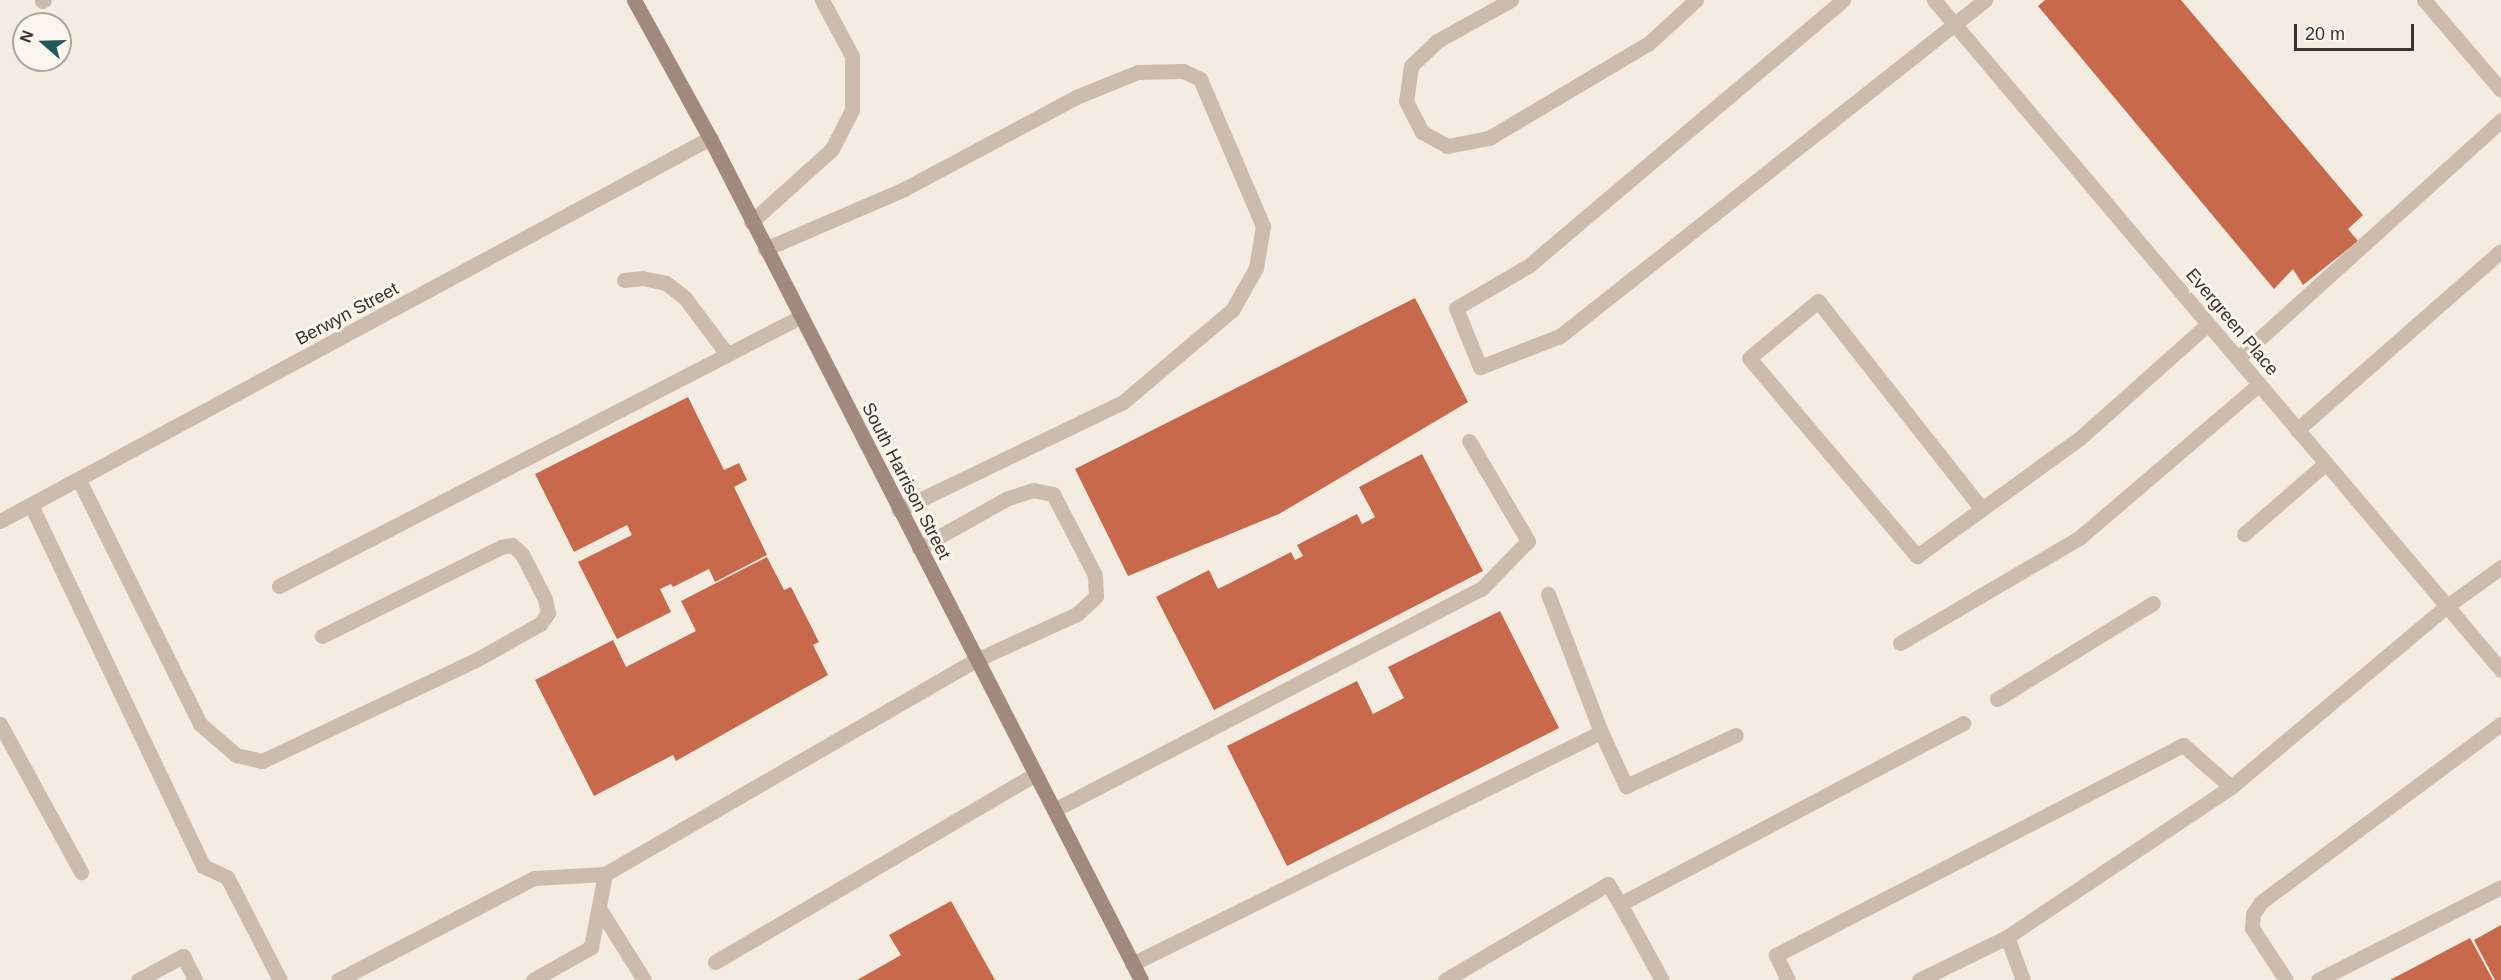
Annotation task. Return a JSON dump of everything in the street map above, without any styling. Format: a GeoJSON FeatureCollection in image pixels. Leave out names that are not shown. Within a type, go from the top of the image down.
{"type":"FeatureCollection","features":[{"type":"Feature","properties":{"kind":"main road","name":"South Harrison Street"},"geometry":{"type":"LineString","coordinates":[[634,0],[710,138],[1141,980]]}},
{"type":"Feature","properties":{"kind":"street"},"geometry":{"type":"LineString","coordinates":[[751,222],[832,149],[852,110],[852,56],[822,0]]}},
{"type":"Feature","properties":{"kind":"street"},"geometry":{"type":"LineString","coordinates":[[1511,0],[1437,41],[1411,66],[1406,101],[1422,132],[1447,146],[1490,138],[1648,43],[1696,0]]}},
{"type":"Feature","properties":{"kind":"street"},"geometry":{"type":"LineString","coordinates":[[1843,0],[1528,266],[1456,308],[1480,367],[1560,336],[1985,0]]}},
{"type":"Feature","properties":{"kind":"street","name":"Evergreen Place"},"geometry":{"type":"LineString","coordinates":[[1934,0],[2501,670]]}},
{"type":"Feature","properties":{"kind":"street"},"geometry":{"type":"LineString","coordinates":[[2424,0],[2501,90]]}},
{"type":"Feature","properties":{"kind":"street"},"geometry":{"type":"LineString","coordinates":[[765,249],[904,189],[1077,97],[1138,72],[1183,71],[1200,79],[1263,226],[1256,267],[1232,310],[1123,402],[899,510]]}},
{"type":"Feature","properties":{"kind":"street"},"geometry":{"type":"LineString","coordinates":[[2238,358],[2501,120]]}},
{"type":"Feature","properties":{"kind":"street","name":"Berwyn Street"},"geometry":{"type":"LineString","coordinates":[[0,521],[710,138]]}},
{"type":"Feature","properties":{"kind":"street"},"geometry":{"type":"LineString","coordinates":[[2297,430],[2501,251]]}},
{"type":"Feature","properties":{"kind":"street"},"geometry":{"type":"LineString","coordinates":[[624,280],[642,278],[666,283],[685,298],[727,354]]}},
{"type":"Feature","properties":{"kind":"street"},"geometry":{"type":"LineString","coordinates":[[1981,508],[1818,301],[1749,358],[1917,556],[2080,438],[2208,324]]}},
{"type":"Feature","properties":{"kind":"street"},"geometry":{"type":"LineString","coordinates":[[279,586],[800,316]]}},
{"type":"Feature","properties":{"kind":"street"},"geometry":{"type":"LineString","coordinates":[[1900,643],[2079,538],[2259,384]]}},
{"type":"Feature","properties":{"kind":"street"},"geometry":{"type":"LineString","coordinates":[[1054,810],[1481,589],[1528,541],[1469,441]]}},
{"type":"Feature","properties":{"kind":"street"},"geometry":{"type":"LineString","coordinates":[[2244,534],[2326,463]]}},
{"type":"Feature","properties":{"kind":"street"},"geometry":{"type":"LineString","coordinates":[[79,480],[200,724],[236,755],[262,761],[474,661],[540,624],[548,613],[546,599],[522,554],[512,545],[501,547],[322,636]]}},
{"type":"Feature","properties":{"kind":"street"},"geometry":{"type":"LineString","coordinates":[[338,980],[534,878],[605,874],[976,660],[1077,614],[1096,596],[1095,574],[1053,494],[1033,490],[1006,499],[919,548]]}},
{"type":"Feature","properties":{"kind":"street"},"geometry":{"type":"LineString","coordinates":[[31,505],[203,866],[227,877],[280,980]]}},
{"type":"Feature","properties":{"kind":"street"},"geometry":{"type":"LineString","coordinates":[[1919,980],[2007,937],[2231,787],[2447,606],[2501,567]]}},
{"type":"Feature","properties":{"kind":"street"},"geometry":{"type":"LineString","coordinates":[[1548,594],[1601,732],[1626,786],[1736,735]]}},
{"type":"Feature","properties":{"kind":"street"},"geometry":{"type":"LineString","coordinates":[[1997,699],[2153,603]]}},
{"type":"Feature","properties":{"kind":"street"},"geometry":{"type":"LineString","coordinates":[[1620,904],[1963,723]]}},
{"type":"Feature","properties":{"kind":"street"},"geometry":{"type":"LineString","coordinates":[[0,724],[81,872]]}},
{"type":"Feature","properties":{"kind":"street"},"geometry":{"type":"LineString","coordinates":[[2286,980],[2252,928],[2253,914],[2261,902],[2501,724]]}},
{"type":"Feature","properties":{"kind":"street"},"geometry":{"type":"LineString","coordinates":[[1132,964],[1601,732]]}},
{"type":"Feature","properties":{"kind":"street"},"geometry":{"type":"LineString","coordinates":[[1788,980],[1776,955],[2183,745],[2231,787]]}},
{"type":"Feature","properties":{"kind":"street"},"geometry":{"type":"LineString","coordinates":[[715,962],[1035,774]]}},
{"type":"Feature","properties":{"kind":"street"},"geometry":{"type":"LineString","coordinates":[[533,980],[591,947],[605,874]]}},
{"type":"Feature","properties":{"kind":"street"},"geometry":{"type":"LineString","coordinates":[[1445,980],[1608,884],[1662,980]]}},
{"type":"Feature","properties":{"kind":"street"},"geometry":{"type":"LineString","coordinates":[[2318,980],[2501,887]]}},
{"type":"Feature","properties":{"kind":"street"},"geometry":{"type":"LineString","coordinates":[[599,908],[644,980]]}},
{"type":"Feature","properties":{"kind":"street"},"geometry":{"type":"LineString","coordinates":[[2007,937],[2023,980]]}},
{"type":"Feature","properties":{"kind":"street"},"geometry":{"type":"LineString","coordinates":[[138,980],[183,956],[195,980]]}},
{"type":"Feature","properties":{"kind":"building"},"geometry":{"type":"Polygon","coordinates":[[[2045,0],[2181,0],[2363,215],[2348,229],[2358,241],[2303,285],[2293,269],[2274,289],[2038,6],[2045,0]]]}},
{"type":"Feature","properties":{"kind":"building"},"geometry":{"type":"Polygon","coordinates":[[[1415,298],[1468,402],[1279,514],[1128,576],[1075,469],[1415,298]]]}},
{"type":"Feature","properties":{"kind":"building"},"geometry":{"type":"Polygon","coordinates":[[[688,397],[724,470],[739,463],[747,480],[734,487],[767,555],[715,582],[709,569],[673,587],[671,584],[660,589],[671,612],[617,639],[578,562],[632,535],[627,525],[574,552],[535,474],[688,397]]]}},
{"type":"Feature","properties":{"kind":"building"},"geometry":{"type":"Polygon","coordinates":[[[1422,454],[1483,571],[1214,710],[1156,597],[1209,570],[1218,589],[1291,552],[1295,560],[1303,556],[1297,545],[1357,514],[1362,524],[1375,517],[1359,487],[1422,454]]]}},
{"type":"Feature","properties":{"kind":"building"},"geometry":{"type":"Polygon","coordinates":[[[767,557],[784,590],[791,587],[819,642],[813,645],[828,675],[676,761],[673,755],[594,796],[535,680],[613,640],[626,667],[696,631],[681,601],[767,557]]]}},
{"type":"Feature","properties":{"kind":"building"},"geometry":{"type":"Polygon","coordinates":[[[1500,611],[1559,728],[1287,866],[1227,746],[1357,681],[1373,714],[1404,698],[1388,667],[1500,611]]]}},
{"type":"Feature","properties":{"kind":"building"},"geometry":{"type":"Polygon","coordinates":[[[951,901],[995,980],[857,980],[901,955],[889,935],[951,901]]]}},
{"type":"Feature","properties":{"kind":"building"},"geometry":{"type":"Polygon","coordinates":[[[2501,925],[2501,980],[2495,980],[2474,940],[2501,925]]]}},
{"type":"Feature","properties":{"kind":"building"},"geometry":{"type":"Polygon","coordinates":[[[2470,938],[2493,980],[2390,980],[2470,938]]]}}]}
